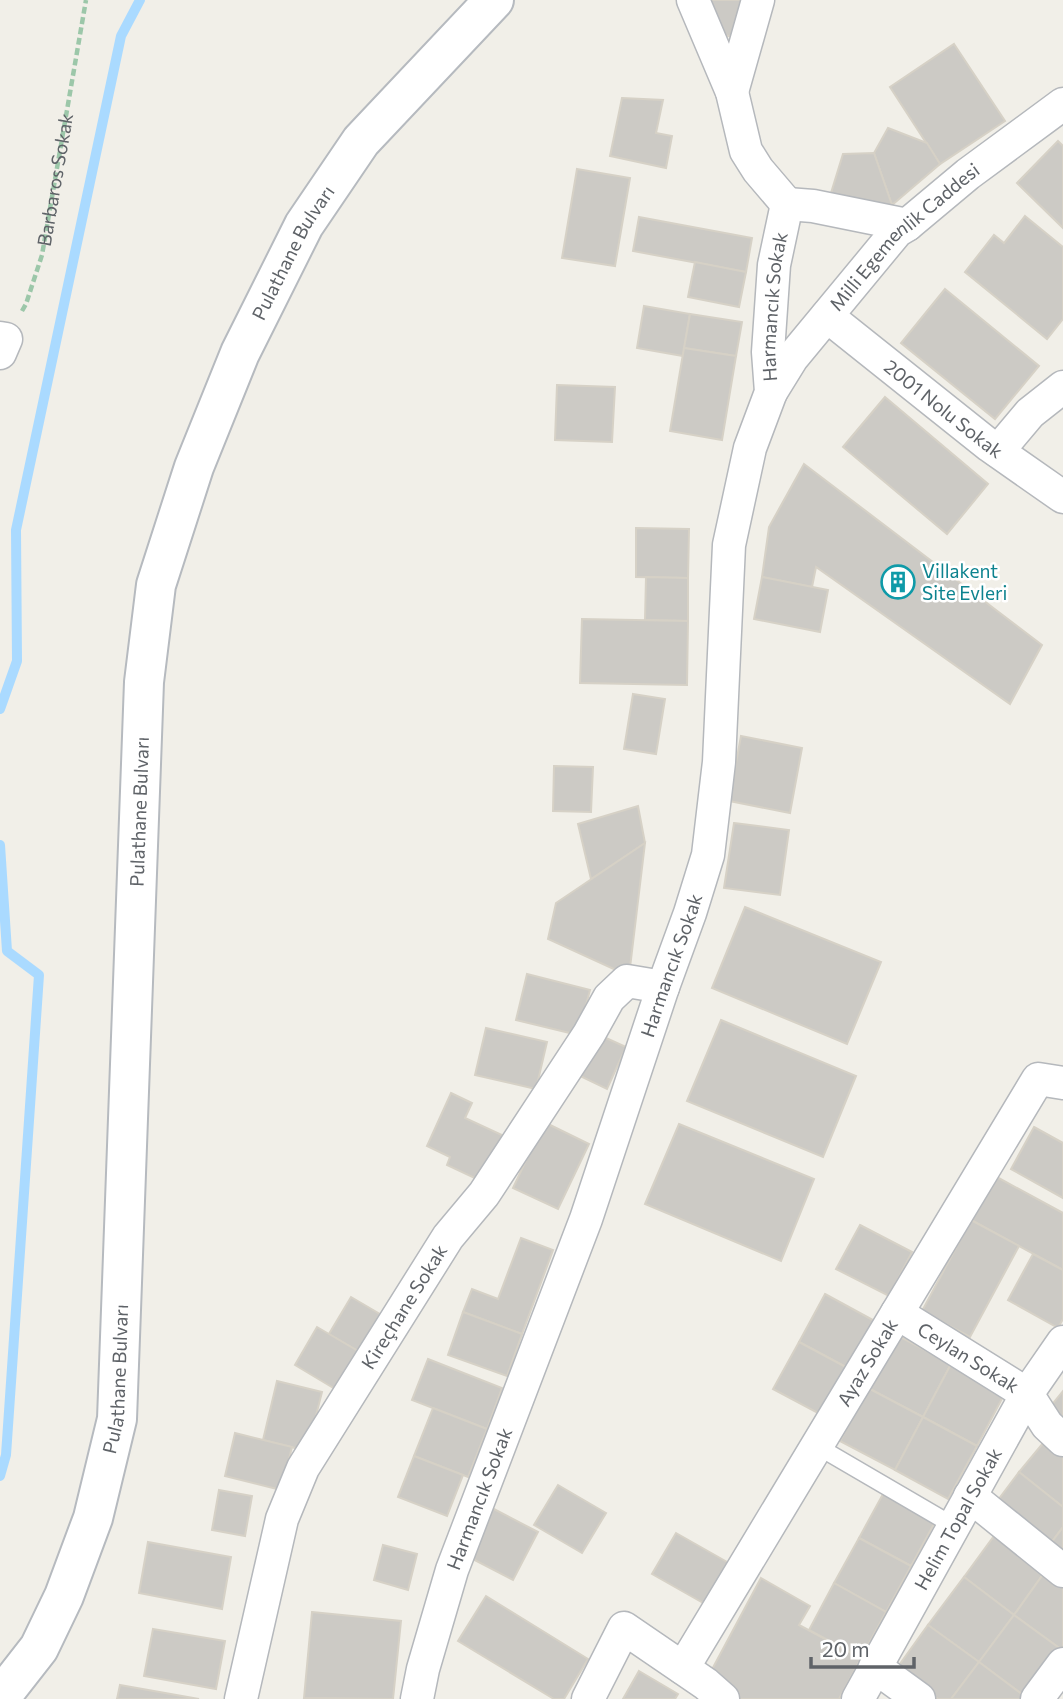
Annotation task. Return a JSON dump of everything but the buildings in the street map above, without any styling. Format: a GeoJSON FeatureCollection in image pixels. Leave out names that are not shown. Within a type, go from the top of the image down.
{"type":"FeatureCollection","features":[{"type":"Feature","properties":{"kind":"street","name":"Pulathane Bulvarı"},"geometry":{"type":"LineString","coordinates":[[0,1698],[39,1648],[64,1596],[93,1518],[117,1419],[144,682],[156,585],[194,467],[240,353],[304,225],[361,141],[494,0]]}},
{"type":"Feature","properties":{"kind":"street"},"geometry":{"type":"LineString","coordinates":[[692,0],[732,92],[746,151],[758,170],[787,204],[813,206],[907,225]]}},
{"type":"Feature","properties":{"kind":"street"},"geometry":{"type":"LineString","coordinates":[[732,92],[758,0]]}},
{"type":"Feature","properties":{"kind":"street","name":"Milli Egemenlik Caddesi"},"geometry":{"type":"LineString","coordinates":[[771,392],[792,358],[898,231],[968,174],[1063,104]]}},
{"type":"Feature","properties":{"kind":"street","name":"Harmancık Sokak"},"geometry":{"type":"LineString","coordinates":[[417,1699],[452,1570],[586,1219],[708,855],[719,762],[729,545],[750,448],[771,392],[768,352],[774,265],[787,204]]}},
{"type":"Feature","properties":{"kind":"street","name":"2001 Nolu Sokak"},"geometry":{"type":"LineString","coordinates":[[827,316],[998,451],[1063,497]]}},
{"type":"Feature","properties":{"kind":"street"},"geometry":{"type":"LineString","coordinates":[[998,451],[1030,413],[1063,387]]}},
{"type":"Feature","properties":{"kind":"street","name":"Kireçhane Sokak"},"geometry":{"type":"LineString","coordinates":[[241,1699],[282,1519],[303,1468],[449,1237],[484,1194],[589,1034],[609,998],[627,981],[663,987]]}},
{"type":"Feature","properties":{"kind":"street","name":"Ayaz Sokak"},"geometry":{"type":"LineString","coordinates":[[683,1668],[1038,1079],[1063,1083]]}},
{"type":"Feature","properties":{"kind":"street","name":"Ceylan Sokak"},"geometry":{"type":"LineString","coordinates":[[897,1313],[1027,1394],[1047,1424],[1063,1440]]}},
{"type":"Feature","properties":{"kind":"street","name":"Helim Topal Sokak"},"geometry":{"type":"LineString","coordinates":[[858,1699],[1027,1394],[1063,1342]]}},
{"type":"Feature","properties":{"kind":"street"},"geometry":{"type":"LineString","coordinates":[[970,1496],[1063,1571]]}},
{"type":"Feature","properties":{"kind":"street"},"geometry":{"type":"LineString","coordinates":[[588,1699],[624,1628],[706,1684],[723,1699]]}},
{"type":"Feature","properties":{"kind":"street"},"geometry":{"type":"LineString","coordinates":[[1037,1699],[1063,1664]]}},
{"type":"Feature","properties":{"kind":"street"},"geometry":{"type":"LineString","coordinates":[[875,1667],[919,1699]]}},
{"type":"Feature","properties":{"kind":"lane"},"geometry":{"type":"LineString","coordinates":[[817,1446],[954,1525]]}},
{"type":"Feature","properties":{"kind":"path","name":"Barbaros Sokak"},"geometry":{"type":"LineString","coordinates":[[2,343],[26,304],[41,255],[86,0]]}},
{"type":"Feature","properties":{"kind":"waterway"},"geometry":{"type":"LineString","coordinates":[[0,709],[17,661],[16,530],[121,36],[140,0]]}},
{"type":"Feature","properties":{"kind":"waterway"},"geometry":{"type":"LineString","coordinates":[[0,845],[7,951],[39,975],[6,1455],[0,1476]]}},
{"type":"Feature","properties":{"kind":"place","name":"Villakent Site Evleri"},"geometry":{"type":"Point","coordinates":[898,582]}}]}
